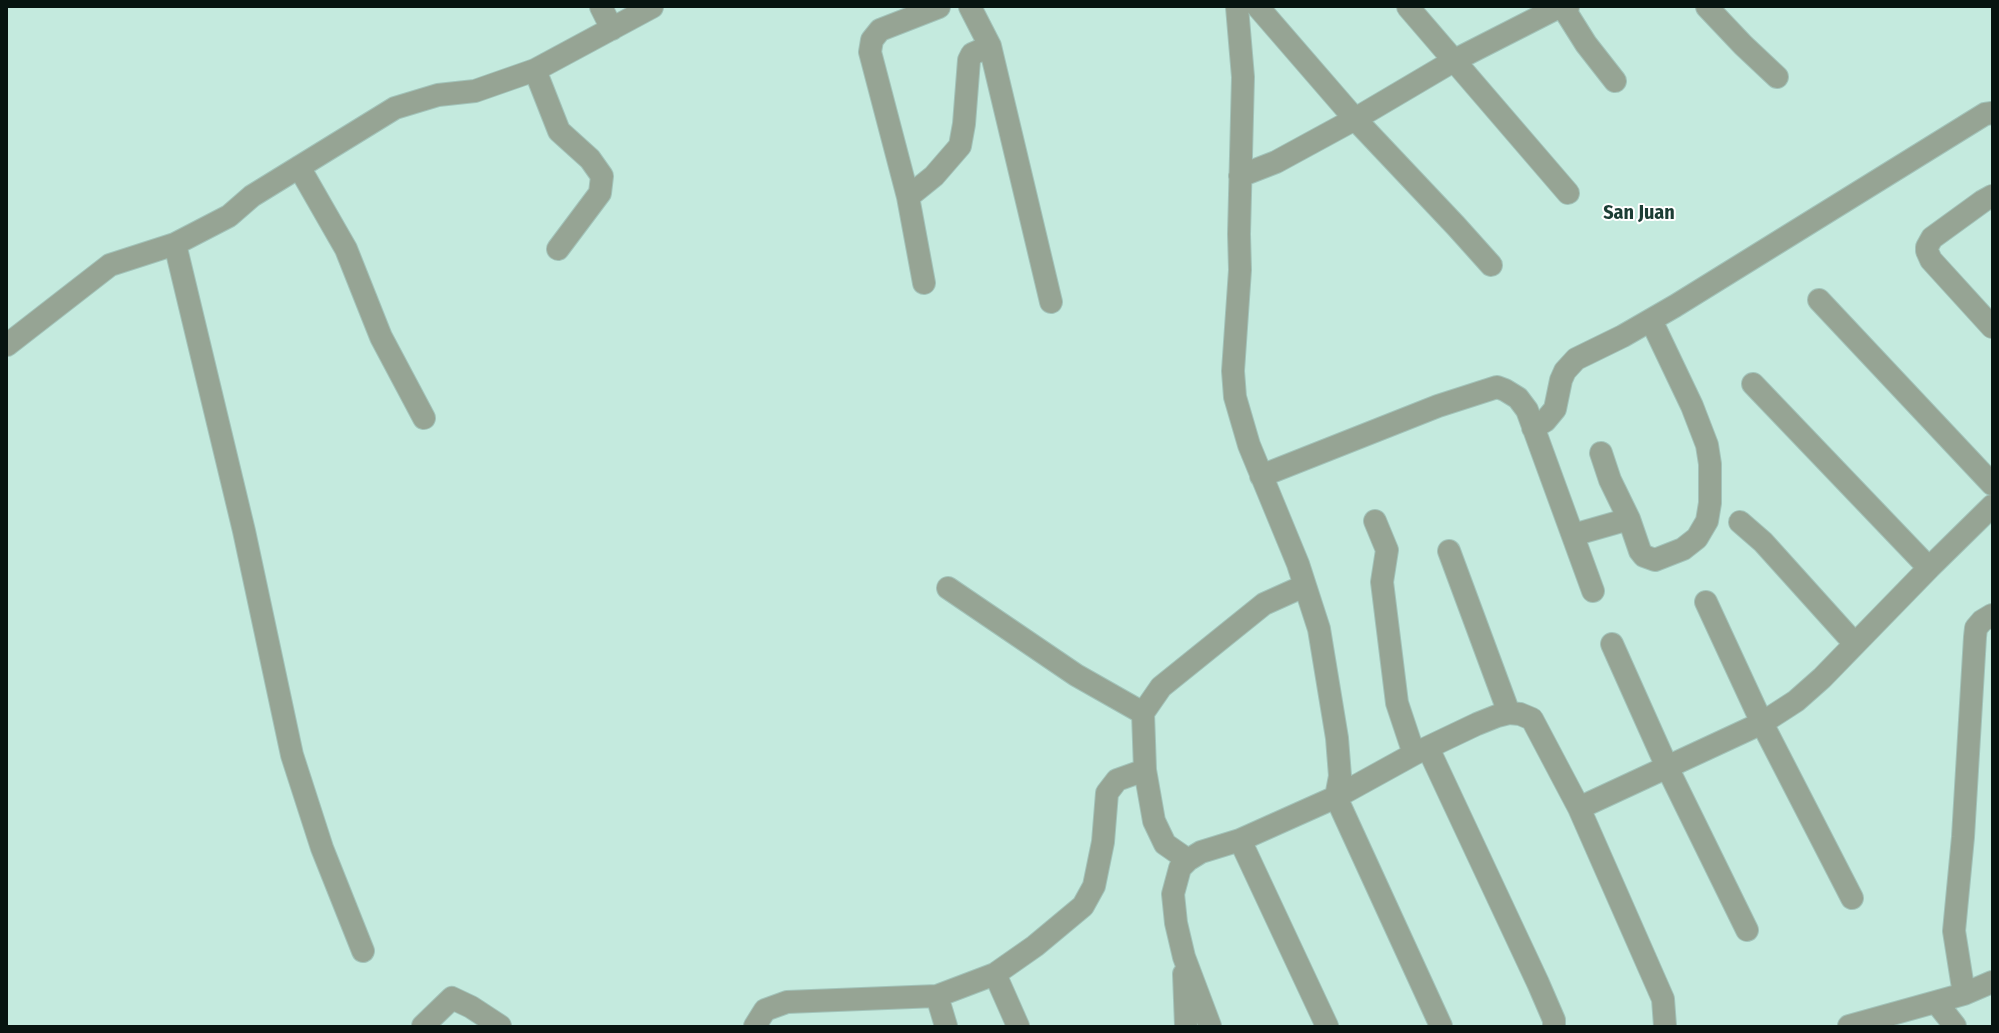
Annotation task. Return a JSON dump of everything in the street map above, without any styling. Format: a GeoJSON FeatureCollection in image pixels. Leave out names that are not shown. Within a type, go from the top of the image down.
{"type":"FeatureCollection","features":[{"type":"Feature","properties":{"kind":"street"},"geometry":{"type":"LineString","coordinates":[[601,7],[612,29]]}},
{"type":"Feature","properties":{"kind":"street"},"geometry":{"type":"LineString","coordinates":[[7,345],[110,265],[175,244],[229,216],[252,196],[395,108],[438,95],[475,91],[534,70],[652,7]]}},
{"type":"Feature","properties":{"kind":"street"},"geometry":{"type":"LineString","coordinates":[[924,283],[908,197],[870,52],[872,40],[880,30],[939,7]]}},
{"type":"Feature","properties":{"kind":"street"},"geometry":{"type":"LineString","coordinates":[[970,7],[990,46],[1051,302]]}},
{"type":"Feature","properties":{"kind":"street"},"geometry":{"type":"LineString","coordinates":[[1237,7],[1243,78],[1240,176],[1240,270],[1234,352],[1235,397],[1248,444],[1298,564],[1319,629],[1336,730],[1340,776],[1336,797],[1441,1026]]}},
{"type":"Feature","properties":{"kind":"street"},"geometry":{"type":"LineString","coordinates":[[1258,7],[1356,119],[1491,265]]}},
{"type":"Feature","properties":{"kind":"street"},"geometry":{"type":"LineString","coordinates":[[1408,7],[1568,193]]}},
{"type":"Feature","properties":{"kind":"street"},"geometry":{"type":"LineString","coordinates":[[1707,7],[1743,46],[1777,77]]}},
{"type":"Feature","properties":{"kind":"street"},"geometry":{"type":"LineString","coordinates":[[1240,176],[1276,162],[1356,119],[1455,60],[1560,8],[1615,81]]}},
{"type":"Feature","properties":{"kind":"street"},"geometry":{"type":"LineString","coordinates":[[908,197],[934,176],[960,146],[964,124],[969,60],[972,54],[990,46]]}},
{"type":"Feature","properties":{"kind":"street"},"geometry":{"type":"LineString","coordinates":[[534,70],[559,131],[590,159],[602,176],[600,193],[558,249]]}},
{"type":"Feature","properties":{"kind":"street"},"geometry":{"type":"LineString","coordinates":[[1534,428],[1545,421],[1555,409],[1561,380],[1570,365],[1583,355],[1623,336],[1651,320],[1984,114],[1992,113]]}},
{"type":"Feature","properties":{"kind":"street"},"geometry":{"type":"LineString","coordinates":[[299,167],[346,248],[381,337],[424,418]]}},
{"type":"Feature","properties":{"kind":"street"},"geometry":{"type":"LineString","coordinates":[[1992,196],[1982,201],[1932,238],[1928,242],[1926,252],[1930,260],[1992,327]]}},
{"type":"Feature","properties":{"kind":"street"},"geometry":{"type":"LineString","coordinates":[[175,244],[244,531],[292,755],[322,848],[363,951]]}},
{"type":"Feature","properties":{"kind":"street"},"geometry":{"type":"LineString","coordinates":[[1819,300],[1992,484]]}},
{"type":"Feature","properties":{"kind":"street"},"geometry":{"type":"LineString","coordinates":[[1601,454],[1610,480],[1629,519],[1640,551],[1649,559],[1655,560],[1683,549],[1697,538],[1707,521],[1710,503],[1710,464],[1707,445],[1692,406],[1651,320]]}},
{"type":"Feature","properties":{"kind":"street"},"geometry":{"type":"LineString","coordinates":[[1753,384],[1929,568]]}},
{"type":"Feature","properties":{"kind":"street"},"geometry":{"type":"LineString","coordinates":[[1261,476],[1438,406],[1497,387],[1512,393],[1527,410],[1593,591]]}},
{"type":"Feature","properties":{"kind":"street"},"geometry":{"type":"LineString","coordinates":[[1579,808],[1762,723],[1796,701],[1822,678],[1929,568],[1992,506]]}},
{"type":"Feature","properties":{"kind":"street"},"geometry":{"type":"LineString","coordinates":[[1573,535],[1629,519]]}},
{"type":"Feature","properties":{"kind":"street"},"geometry":{"type":"LineString","coordinates":[[1374,521],[1387,550],[1382,582],[1397,703],[1541,990],[1554,1020],[1554,1026]]}},
{"type":"Feature","properties":{"kind":"street"},"geometry":{"type":"LineString","coordinates":[[1740,522],[1763,542],[1855,644]]}},
{"type":"Feature","properties":{"kind":"street"},"geometry":{"type":"LineString","coordinates":[[1450,551],[1509,713]]}},
{"type":"Feature","properties":{"kind":"street"},"geometry":{"type":"LineString","coordinates":[[1188,860],[1165,844],[1154,821],[1145,770],[1143,712],[1161,687],[1264,604],[1304,586]]}},
{"type":"Feature","properties":{"kind":"street"},"geometry":{"type":"LineString","coordinates":[[948,588],[1076,675],[1143,712]]}},
{"type":"Feature","properties":{"kind":"street"},"geometry":{"type":"LineString","coordinates":[[1706,602],[1762,723],[1852,898]]}},
{"type":"Feature","properties":{"kind":"street"},"geometry":{"type":"LineString","coordinates":[[1964,994],[1954,931],[1963,837],[1975,637],[1976,628],[1982,621],[1992,615]]}},
{"type":"Feature","properties":{"kind":"street"},"geometry":{"type":"LineString","coordinates":[[1612,644],[1668,767],[1747,930]]}},
{"type":"Feature","properties":{"kind":"street"},"geometry":{"type":"LineString","coordinates":[[1210,1026],[1184,957],[1176,923],[1173,894],[1180,868],[1188,860],[1201,852],[1240,840],[1336,797],[1421,751],[1497,716],[1509,713],[1520,714],[1532,719],[1579,808],[1663,999],[1665,1026]]}},
{"type":"Feature","properties":{"kind":"street"},"geometry":{"type":"LineString","coordinates":[[755,1026],[765,1010],[787,1002],[937,996],[995,974],[1035,946],[1083,906],[1094,886],[1102,849],[1107,793],[1117,780],[1145,770]]}},
{"type":"Feature","properties":{"kind":"street"},"geometry":{"type":"LineString","coordinates":[[1240,840],[1327,1026]]}},
{"type":"Feature","properties":{"kind":"street"},"geometry":{"type":"LineString","coordinates":[[1184,957],[1186,1026]]}},
{"type":"Feature","properties":{"kind":"street"},"geometry":{"type":"LineString","coordinates":[[995,974],[1018,1026]]}},
{"type":"Feature","properties":{"kind":"street"},"geometry":{"type":"LineString","coordinates":[[1849,1026],[1964,994],[1992,982]]}},
{"type":"Feature","properties":{"kind":"street"},"geometry":{"type":"LineString","coordinates":[[937,996],[946,1026]]}},
{"type":"Feature","properties":{"kind":"street"},"geometry":{"type":"LineString","coordinates":[[423,1026],[452,998],[471,1007],[500,1026]]}},
{"type":"Feature","properties":{"kind":"street"},"geometry":{"type":"LineString","coordinates":[[1936,1002],[1955,1026]]}},
{"type":"Feature","properties":{"kind":"district","name":"San Juan"},"geometry":{"type":"Point","coordinates":[1639,213]}}]}
